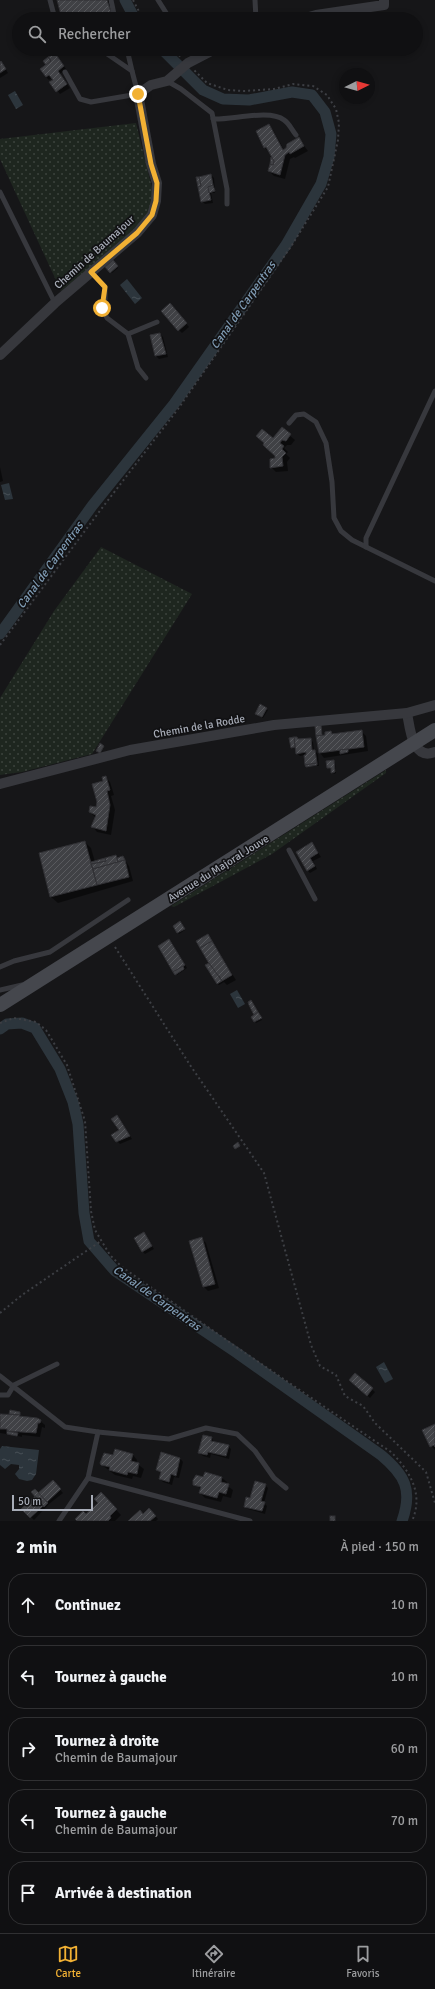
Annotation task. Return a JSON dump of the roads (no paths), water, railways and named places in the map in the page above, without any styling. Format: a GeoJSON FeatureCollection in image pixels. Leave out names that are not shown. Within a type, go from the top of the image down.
{"type":"FeatureCollection","features":[{"type":"Feature","properties":{"kind":"main road","name":"Avenue du Majoral Jouve"},"geometry":{"type":"LineString","coordinates":[[0,1005],[435,730]]}},
{"type":"Feature","properties":{"kind":"street"},"geometry":{"type":"LineString","coordinates":[[336,12],[384,5],[384,0]]}},
{"type":"Feature","properties":{"kind":"street"},"geometry":{"type":"LineString","coordinates":[[138,94],[151,85],[167,81],[188,65],[203,56]]}},
{"type":"Feature","properties":{"kind":"street","name":"Chemin de Baumajour"},"geometry":{"type":"LineString","coordinates":[[0,355],[55,303],[137,233],[152,215],[156,201],[157,183],[151,164],[138,94]]}},
{"type":"Feature","properties":{"kind":"street","name":"Chemin de la Rodde"},"geometry":{"type":"LineString","coordinates":[[0,784],[130,750],[274,725],[407,713],[435,705]]}},
{"type":"Feature","properties":{"kind":"street"},"geometry":{"type":"LineString","coordinates":[[407,713],[414,744],[422,753],[430,754],[435,752]]}},
{"type":"Feature","properties":{"kind":"lane"},"geometry":{"type":"LineString","coordinates":[[50,0],[53,12]]}},
{"type":"Feature","properties":{"kind":"lane"},"geometry":{"type":"LineString","coordinates":[[111,0],[114,12]]}},
{"type":"Feature","properties":{"kind":"lane"},"geometry":{"type":"LineString","coordinates":[[158,0],[166,12]]}},
{"type":"Feature","properties":{"kind":"lane"},"geometry":{"type":"LineString","coordinates":[[254,0],[255,12]]}},
{"type":"Feature","properties":{"kind":"lane"},"geometry":{"type":"LineString","coordinates":[[110,56],[132,72]]}},
{"type":"Feature","properties":{"kind":"lane"},"geometry":{"type":"LineString","coordinates":[[65,72],[80,99],[91,102],[138,94],[129,56]]}},
{"type":"Feature","properties":{"kind":"lane"},"geometry":{"type":"LineString","coordinates":[[188,65],[190,56]]}},
{"type":"Feature","properties":{"kind":"lane"},"geometry":{"type":"LineString","coordinates":[[167,81],[181,89],[212,113],[227,189],[227,204]]}},
{"type":"Feature","properties":{"kind":"lane"},"geometry":{"type":"LineString","coordinates":[[213,119],[224,120],[275,116],[285,120],[296,135]]}},
{"type":"Feature","properties":{"kind":"lane"},"geometry":{"type":"LineString","coordinates":[[0,192],[55,303]]}},
{"type":"Feature","properties":{"kind":"lane"},"geometry":{"type":"LineString","coordinates":[[91,272],[105,287],[102,308],[107,318],[128,334],[138,368],[146,378]]}},
{"type":"Feature","properties":{"kind":"lane"},"geometry":{"type":"LineString","coordinates":[[128,334],[157,322]]}},
{"type":"Feature","properties":{"kind":"lane"},"geometry":{"type":"LineString","coordinates":[[366,547],[366,538],[435,391]]}},
{"type":"Feature","properties":{"kind":"lane"},"geometry":{"type":"LineString","coordinates":[[289,423],[296,415],[304,414],[316,422],[326,443],[332,482],[334,518],[341,530],[352,540],[435,581]]}},
{"type":"Feature","properties":{"kind":"lane"},"geometry":{"type":"LineString","coordinates":[[290,850],[315,899]]}},
{"type":"Feature","properties":{"kind":"lane"},"geometry":{"type":"LineString","coordinates":[[0,967],[14,961],[50,952],[128,900]]}},
{"type":"Feature","properties":{"kind":"lane"},"geometry":{"type":"LineString","coordinates":[[0,990],[35,982]]}},
{"type":"Feature","properties":{"kind":"lane"},"geometry":{"type":"LineString","coordinates":[[0,1395],[8,1395],[14,1385],[57,1364]]}},
{"type":"Feature","properties":{"kind":"lane"},"geometry":{"type":"LineString","coordinates":[[0,1376],[14,1385],[30,1400],[65,1427],[169,1439],[206,1428],[237,1434],[255,1451],[274,1478],[286,1488]]}},
{"type":"Feature","properties":{"kind":"lane"},"geometry":{"type":"LineString","coordinates":[[59,1521],[88,1478],[98,1432]]}},
{"type":"Feature","properties":{"kind":"lane"},"geometry":{"type":"LineString","coordinates":[[88,1478],[233,1519],[250,1521]]}},
{"type":"Feature","properties":{"kind":"water"},"geometry":{"type":"Polygon","coordinates":[[[15,91],[23,105],[16,109],[8,95],[15,91]]]}},
{"type":"Feature","properties":{"kind":"water"},"geometry":{"type":"Polygon","coordinates":[[[127,279],[142,298],[135,304],[120,285],[127,279]]]}},
{"type":"Feature","properties":{"kind":"water"},"geometry":{"type":"Polygon","coordinates":[[[9,483],[13,499],[5,500],[1,485],[9,483]]]}},
{"type":"Feature","properties":{"kind":"water"},"geometry":{"type":"Polygon","coordinates":[[[237,990],[245,1004],[238,1008],[230,994],[237,990]]]}},
{"type":"Feature","properties":{"kind":"water"},"geometry":{"type":"Polygon","coordinates":[[[384,1362],[393,1379],[385,1383],[376,1367],[384,1362]]]}},
{"type":"Feature","properties":{"kind":"water"},"geometry":{"type":"Polygon","coordinates":[[[2,1446],[39,1450],[36,1474],[32,1480],[27,1481],[19,1479],[15,1474],[19,1469],[19,1465],[11,1464],[5,1469],[0,1465],[0,1449],[2,1446]]]}},
{"type":"Feature","properties":{"kind":"waterway","name":"Canal de Carpentras"},"geometry":{"type":"LineString","coordinates":[[125,0],[131,12]]}},
{"type":"Feature","properties":{"kind":"waterway","name":"Canal de Carpentras"},"geometry":{"type":"LineString","coordinates":[[0,634],[92,506],[174,404],[286,245],[321,184],[329,157],[331,134],[325,112],[312,95],[292,92],[249,100],[223,99],[203,90],[169,56]]}},
{"type":"Feature","properties":{"kind":"waterway","name":"Canal de Carpentras"},"geometry":{"type":"LineString","coordinates":[[0,1029],[7,1024],[22,1023],[35,1028],[60,1069],[73,1102],[78,1124],[84,1213],[89,1241],[115,1271],[237,1353],[389,1462],[401,1476],[407,1492],[407,1500],[402,1521]]}}]}
